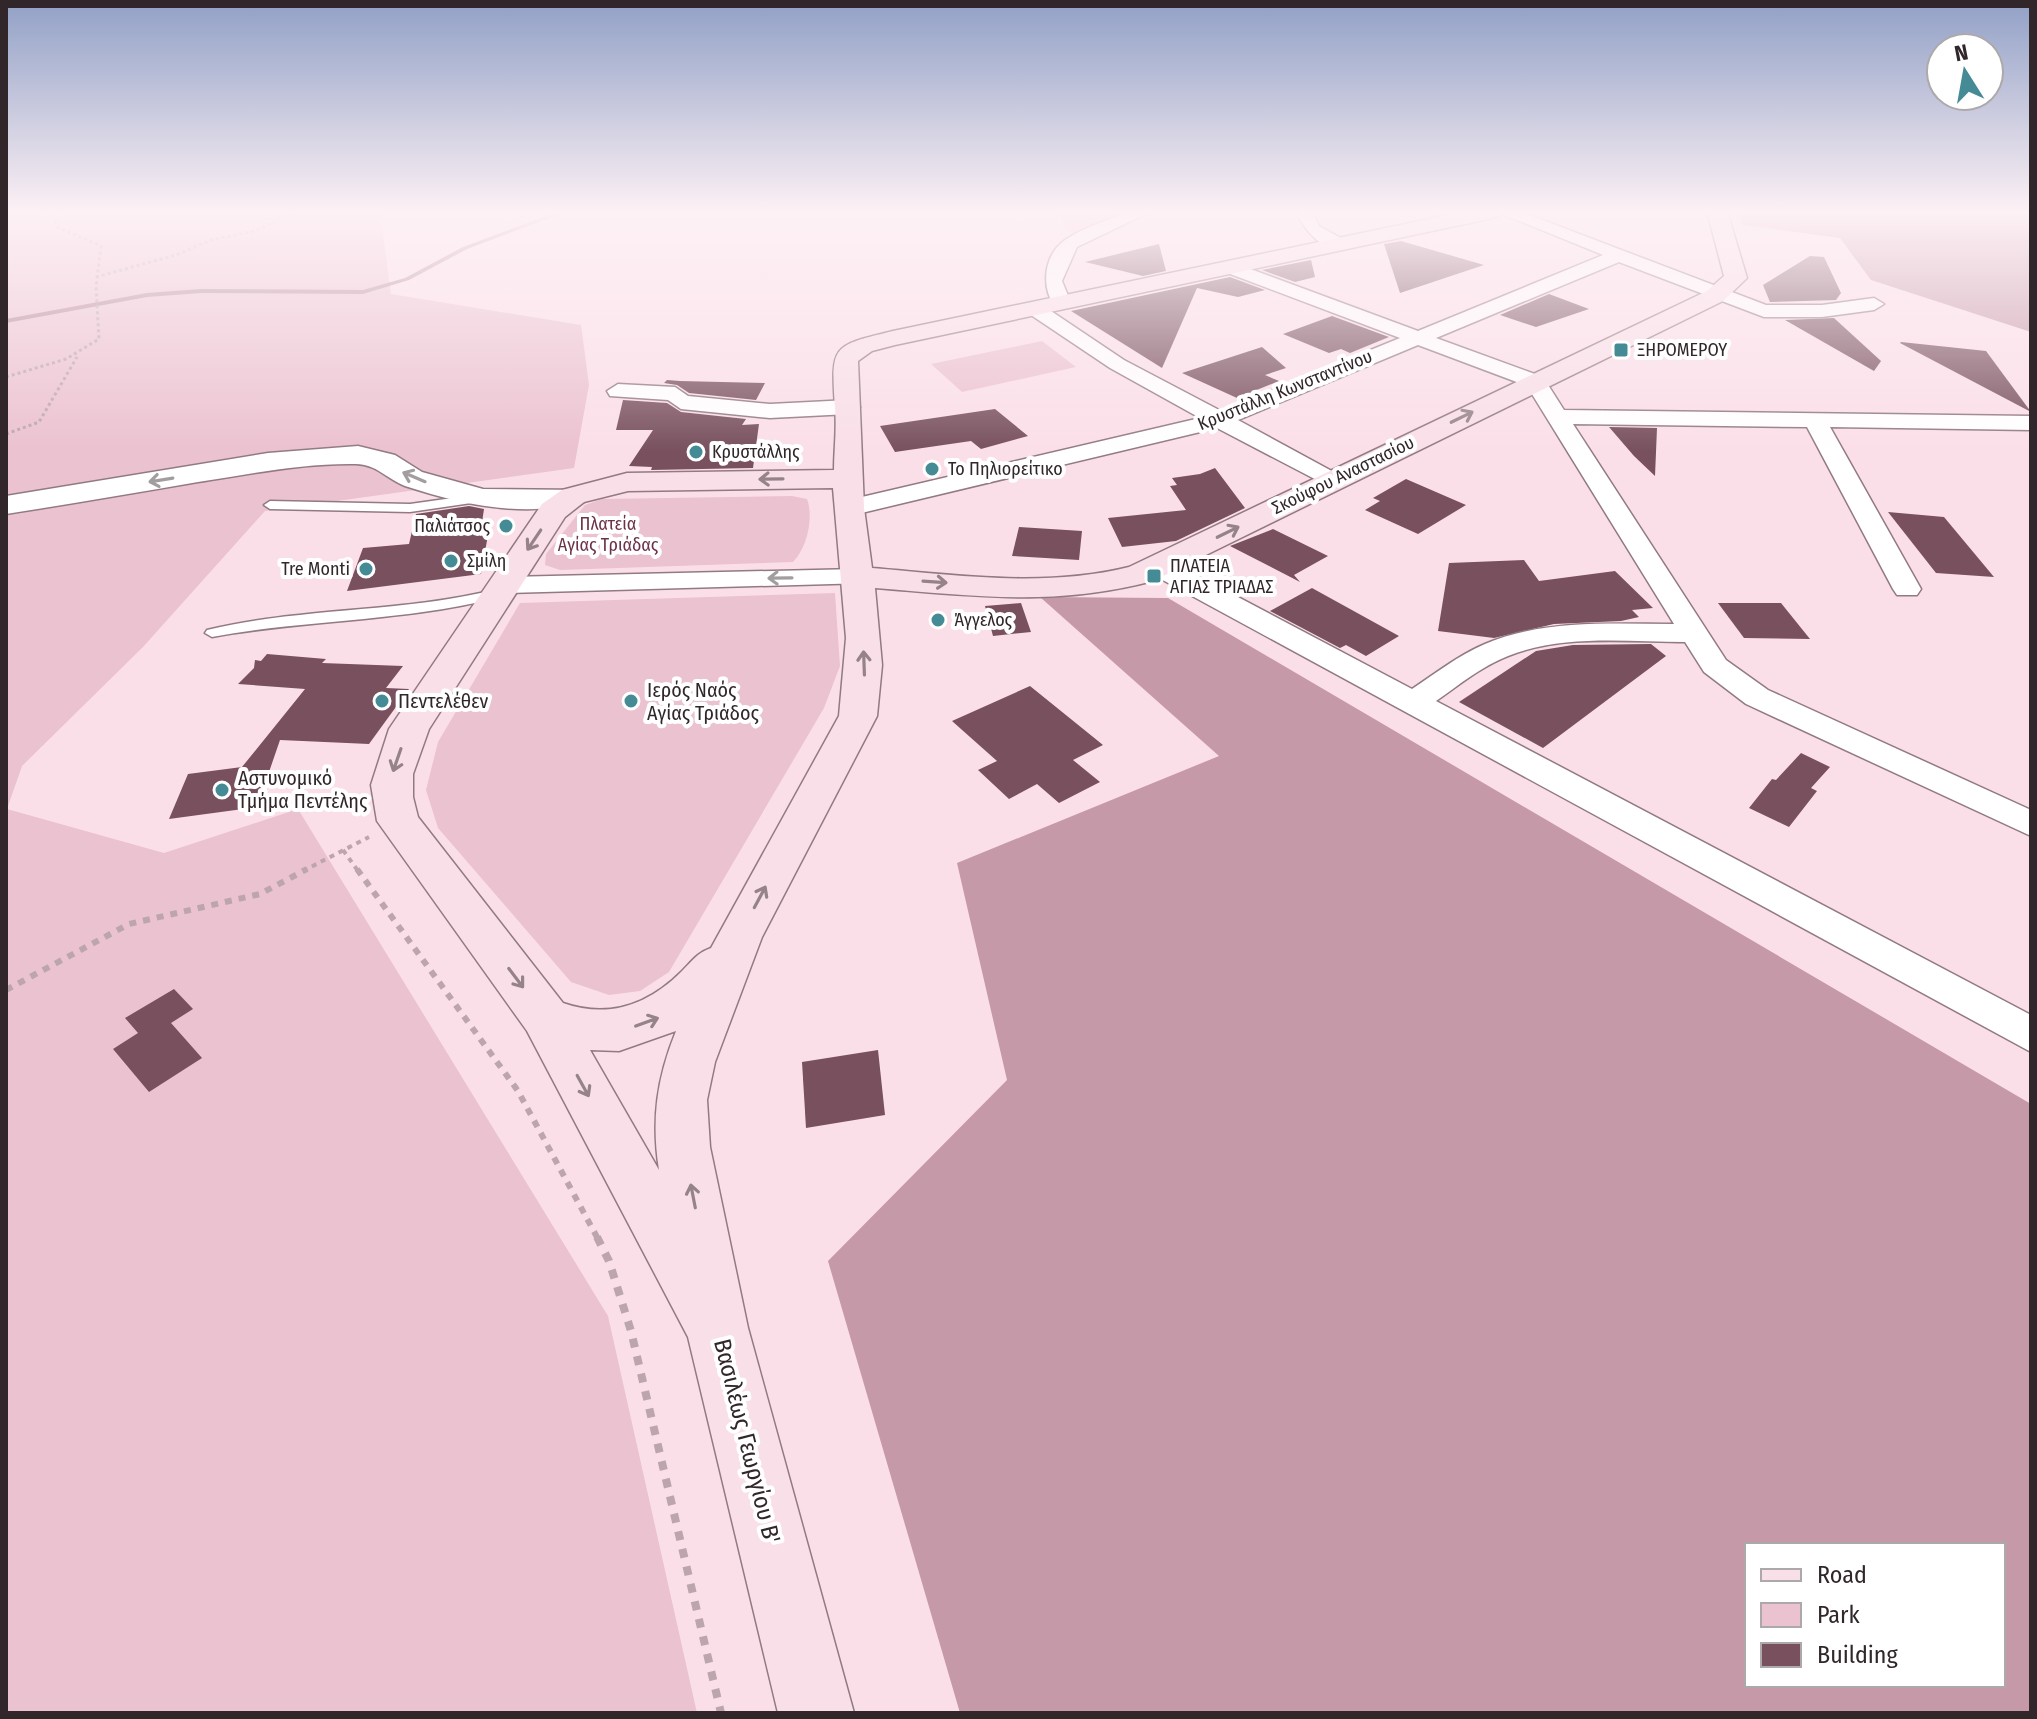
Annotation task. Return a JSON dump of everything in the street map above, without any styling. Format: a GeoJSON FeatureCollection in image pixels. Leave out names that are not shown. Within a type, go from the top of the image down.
{"type":"FeatureCollection","features":[{"type":"Feature","properties":{"kind":"main road"},"geometry":{"type":"LineString","coordinates":[[717,1328],[683,1147],[681,1100],[689,1062],[739,937],[858,716],[865,684],[849,493],[849,407],[843,365],[848,355],[864,346],[1119,291]]}},
{"type":"Feature","properties":{"kind":"main road"},"geometry":{"type":"LineString","coordinates":[[1715,296],[1721,291]]}},
{"type":"Feature","properties":{"kind":"main road","name":"Σκούφου Αναστασίου"},"geometry":{"type":"LineString","coordinates":[[857,577],[1067,589],[1108,584],[1158,566],[1715,296]]}},
{"type":"Feature","properties":{"kind":"main road"},"geometry":{"type":"LineString","coordinates":[[739,937],[694,993],[655,1020],[601,1032],[567,1027],[545,1017],[398,821],[389,801],[394,763],[409,729],[553,511],[573,496],[627,482],[849,493]]}},
{"type":"Feature","properties":{"kind":"main road","name":"Βασιλέως Γεωργίου Β'"},"geometry":{"type":"LineString","coordinates":[[545,1017],[717,1328],[816,1713]]}},
{"type":"Feature","properties":{"kind":"street"},"geometry":{"type":"LineString","coordinates":[[1052,291],[1062,303]]}},
{"type":"Feature","properties":{"kind":"street"},"geometry":{"type":"LineString","coordinates":[[1294,291],[1535,382],[1554,417],[1715,666],[1757,697],[2031,824]]}},
{"type":"Feature","properties":{"kind":"street","name":"Κρυστάλλη Κωνσταντίνου"},"geometry":{"type":"LineString","coordinates":[[849,493],[1217,421],[1531,291]]}},
{"type":"Feature","properties":{"kind":"street"},"geometry":{"type":"LineString","coordinates":[[1703,291],[1764,311],[1782,313],[1874,304]]}},
{"type":"Feature","properties":{"kind":"street"},"geometry":{"type":"LineString","coordinates":[[1035,309],[1117,364],[1332,481]]}},
{"type":"Feature","properties":{"kind":"street"},"geometry":{"type":"LineString","coordinates":[[618,391],[666,392],[675,394],[681,402],[770,411],[849,407]]}},
{"type":"Feature","properties":{"kind":"street"},"geometry":{"type":"LineString","coordinates":[[1554,417],[2031,423]]}},
{"type":"Feature","properties":{"kind":"street"},"geometry":{"type":"LineString","coordinates":[[1816,422],[1907,589]]}},
{"type":"Feature","properties":{"kind":"street"},"geometry":{"type":"LineString","coordinates":[[6,505],[268,462],[342,455],[374,457],[411,478],[481,498],[525,500],[573,496]]}},
{"type":"Feature","properties":{"kind":"street"},"geometry":{"type":"LineString","coordinates":[[1158,566],[2031,1035]]}},
{"type":"Feature","properties":{"kind":"street"},"geometry":{"type":"LineString","coordinates":[[501,589],[857,577]]}},
{"type":"Feature","properties":{"kind":"street"},"geometry":{"type":"LineString","coordinates":[[1412,703],[1494,651],[1520,642],[1549,637],[1692,633]]}},
{"type":"Feature","properties":{"kind":"lane"},"geometry":{"type":"LineString","coordinates":[[270,505],[410,508],[481,498]]}},
{"type":"Feature","properties":{"kind":"lane"},"geometry":{"type":"LineString","coordinates":[[212,633],[258,624],[465,602],[501,589]]}},
{"type":"Feature","properties":{"kind":"path"},"geometry":{"type":"LineString","coordinates":[[6,377],[59,365],[77,357],[99,339],[97,291]]}},
{"type":"Feature","properties":{"kind":"path"},"geometry":{"type":"LineString","coordinates":[[6,434],[39,422],[77,357]]}},
{"type":"Feature","properties":{"kind":"path"},"geometry":{"type":"LineString","coordinates":[[6,990],[129,924],[260,894],[343,850],[518,1091],[571,1184],[609,1261],[631,1331],[721,1713]]}},
{"type":"Feature","properties":{"kind":"green space"},"geometry":{"type":"Polygon","coordinates":[[[6,291],[391,291],[391,294],[581,325],[589,385],[574,468],[265,511],[143,647],[22,766],[7,809],[164,853],[298,809],[608,1316],[697,1713],[6,1713],[6,291]]]}},
{"type":"Feature","properties":{"kind":"green space"},"geometry":{"type":"Polygon","coordinates":[[[1042,341],[1076,367],[962,392],[931,364],[1042,341]]]}},
{"type":"Feature","properties":{"kind":"green space","name":"Πλατεία Αγίας Τριάδας"},"geometry":{"type":"Polygon","coordinates":[[[792,496],[807,499],[810,515],[805,541],[793,562],[560,570],[545,565],[546,554],[585,505],[602,499],[792,496]]]}},
{"type":"Feature","properties":{"kind":"green space"},"geometry":{"type":"Polygon","coordinates":[[[835,593],[840,666],[824,708],[669,972],[640,991],[609,995],[571,982],[438,828],[426,790],[438,742],[520,603],[835,593]]]}},
{"type":"Feature","properties":{"kind":"shaded area"},"geometry":{"type":"Polygon","coordinates":[[[1906,291],[2031,291],[2031,332],[1906,291]]]}},
{"type":"Feature","properties":{"kind":"shaded area"},"geometry":{"type":"Polygon","coordinates":[[[1040,597],[1168,598],[2031,1104],[2031,1713],[960,1713],[828,1261],[1007,1080],[957,863],[1219,756],[1040,597]]]}},
{"type":"Feature","properties":{"kind":"building"},"geometry":{"type":"Polygon","coordinates":[[[1164,291],[1196,291],[1162,368],[1071,311],[1164,291]]]}},
{"type":"Feature","properties":{"kind":"building"},"geometry":{"type":"Polygon","coordinates":[[[1212,291],[1260,291],[1238,297],[1212,291]]]}},
{"type":"Feature","properties":{"kind":"building"},"geometry":{"type":"Polygon","coordinates":[[[1766,291],[1841,293],[1836,300],[1770,302],[1766,291]]]}},
{"type":"Feature","properties":{"kind":"building"},"geometry":{"type":"Polygon","coordinates":[[[1549,294],[1589,309],[1536,327],[1500,315],[1549,294]]]}},
{"type":"Feature","properties":{"kind":"building"},"geometry":{"type":"Polygon","coordinates":[[[1332,316],[1389,337],[1350,353],[1341,349],[1329,353],[1283,334],[1332,316]]]}},
{"type":"Feature","properties":{"kind":"building"},"geometry":{"type":"Polygon","coordinates":[[[1834,318],[1881,361],[1874,371],[1785,320],[1834,318]]]}},
{"type":"Feature","properties":{"kind":"building"},"geometry":{"type":"Polygon","coordinates":[[[1900,343],[1986,351],[2031,412],[1900,343]]]}},
{"type":"Feature","properties":{"kind":"building"},"geometry":{"type":"Polygon","coordinates":[[[1262,347],[1286,368],[1265,375],[1279,381],[1237,398],[1182,373],[1262,347]]]}},
{"type":"Feature","properties":{"kind":"building"},"geometry":{"type":"Polygon","coordinates":[[[667,380],[765,383],[756,400],[689,393],[677,385],[664,383],[667,380]]]}},
{"type":"Feature","properties":{"kind":"building"},"geometry":{"type":"Polygon","coordinates":[[[623,400],[667,403],[681,412],[746,419],[742,425],[759,424],[753,468],[651,470],[652,467],[629,466],[653,430],[616,430],[623,400]]]}},
{"type":"Feature","properties":{"kind":"building"},"geometry":{"type":"Polygon","coordinates":[[[995,409],[1028,436],[981,449],[971,441],[895,452],[880,426],[995,409]]]}},
{"type":"Feature","properties":{"kind":"building"},"geometry":{"type":"Polygon","coordinates":[[[1609,427],[1657,428],[1655,476],[1634,456],[1609,427]]]}},
{"type":"Feature","properties":{"kind":"building"},"geometry":{"type":"Polygon","coordinates":[[[1215,468],[1245,508],[1176,541],[1122,547],[1108,518],[1186,510],[1170,486],[1177,485],[1172,478],[1200,474],[1215,468]]]}},
{"type":"Feature","properties":{"kind":"building"},"geometry":{"type":"Polygon","coordinates":[[[1406,479],[1466,505],[1418,534],[1365,510],[1380,501],[1373,498],[1406,479]]]}},
{"type":"Feature","properties":{"kind":"building"},"geometry":{"type":"Polygon","coordinates":[[[469,506],[484,509],[480,536],[488,535],[481,574],[347,591],[363,548],[409,544],[416,514],[469,506]]]}},
{"type":"Feature","properties":{"kind":"building"},"geometry":{"type":"Polygon","coordinates":[[[1888,512],[1944,517],[1994,577],[1936,573],[1888,512]]]}},
{"type":"Feature","properties":{"kind":"building"},"geometry":{"type":"Polygon","coordinates":[[[1019,527],[1082,531],[1079,560],[1012,556],[1019,527]]]}},
{"type":"Feature","properties":{"kind":"building"},"geometry":{"type":"Polygon","coordinates":[[[1273,529],[1328,556],[1294,575],[1300,582],[1230,546],[1273,529]]]}},
{"type":"Feature","properties":{"kind":"building"},"geometry":{"type":"Polygon","coordinates":[[[1524,560],[1539,581],[1615,571],[1653,608],[1632,610],[1639,617],[1621,621],[1554,624],[1494,638],[1438,631],[1449,563],[1524,560]]]}},
{"type":"Feature","properties":{"kind":"building"},"geometry":{"type":"Polygon","coordinates":[[[1312,588],[1399,636],[1366,656],[1346,645],[1340,648],[1270,611],[1312,588]]]}},
{"type":"Feature","properties":{"kind":"building"},"geometry":{"type":"Polygon","coordinates":[[[1021,603],[1031,632],[993,636],[985,606],[1021,603]]]}},
{"type":"Feature","properties":{"kind":"building"},"geometry":{"type":"Polygon","coordinates":[[[1718,603],[1781,603],[1810,639],[1744,638],[1718,603]]]}},
{"type":"Feature","properties":{"kind":"building"},"geometry":{"type":"Polygon","coordinates":[[[1651,644],[1666,656],[1543,748],[1459,702],[1536,651],[1573,645],[1651,644]]]}},
{"type":"Feature","properties":{"kind":"building"},"geometry":{"type":"Polygon","coordinates":[[[267,654],[326,659],[322,663],[403,666],[386,688],[409,689],[369,744],[280,740],[257,807],[169,819],[188,774],[242,767],[305,689],[238,684],[254,668],[255,660],[261,661],[267,654]]]}},
{"type":"Feature","properties":{"kind":"building"},"geometry":{"type":"Polygon","coordinates":[[[1030,686],[1103,745],[1073,760],[1100,782],[1059,803],[1037,784],[1009,799],[978,770],[997,761],[952,721],[1030,686]]]}},
{"type":"Feature","properties":{"kind":"building"},"geometry":{"type":"Polygon","coordinates":[[[1801,753],[1830,767],[1811,788],[1817,791],[1789,827],[1749,808],[1772,779],[1776,780],[1801,753]]]}},
{"type":"Feature","properties":{"kind":"building"},"geometry":{"type":"Polygon","coordinates":[[[174,989],[193,1009],[171,1023],[202,1058],[149,1092],[113,1049],[138,1033],[125,1018],[174,989]]]}},
{"type":"Feature","properties":{"kind":"building"},"geometry":{"type":"Polygon","coordinates":[[[878,1050],[885,1115],[806,1128],[802,1062],[878,1050]]]}},
{"type":"Feature","properties":{"kind":"waterway"},"geometry":{"type":"LineString","coordinates":[[6,321],[147,295],[198,291]]}},
{"type":"Feature","properties":{"kind":"waterway"},"geometry":{"type":"LineString","coordinates":[[237,291],[366,291]]}},
{"type":"Feature","properties":{"kind":"place","name":"ΞΗΡΟΜΕΡΟΥ"},"geometry":{"type":"Point","coordinates":[1621,350]}},
{"type":"Feature","properties":{"kind":"place","name":"Κρυστάλλης"},"geometry":{"type":"Point","coordinates":[696,452]}},
{"type":"Feature","properties":{"kind":"place","name":"Το Πηλιορείτικο"},"geometry":{"type":"Point","coordinates":[932,469]}},
{"type":"Feature","properties":{"kind":"place","name":"Παλιάτσος"},"geometry":{"type":"Point","coordinates":[506,526]}},
{"type":"Feature","properties":{"kind":"place","name":"Σμίλη"},"geometry":{"type":"Point","coordinates":[451,561]}},
{"type":"Feature","properties":{"kind":"place","name":"Tre Monti"},"geometry":{"type":"Point","coordinates":[366,569]}},
{"type":"Feature","properties":{"kind":"place","name":"ΠΛΑΤΕΙΑ ΑΓΙΑΣ ΤΡΙΑΔΑΣ"},"geometry":{"type":"Point","coordinates":[1154,576]}},
{"type":"Feature","properties":{"kind":"place","name":"Άγγελος"},"geometry":{"type":"Point","coordinates":[938,620]}},
{"type":"Feature","properties":{"kind":"place","name":"Πεντελέθεν"},"geometry":{"type":"Point","coordinates":[382,701]}},
{"type":"Feature","properties":{"kind":"place","name":"Ιερός Ναός Αγίας Τριάδος"},"geometry":{"type":"Point","coordinates":[631,701]}},
{"type":"Feature","properties":{"kind":"place","name":"Αστυνομικό Τμήμα Πεντέλης"},"geometry":{"type":"Point","coordinates":[222,790]}}]}
